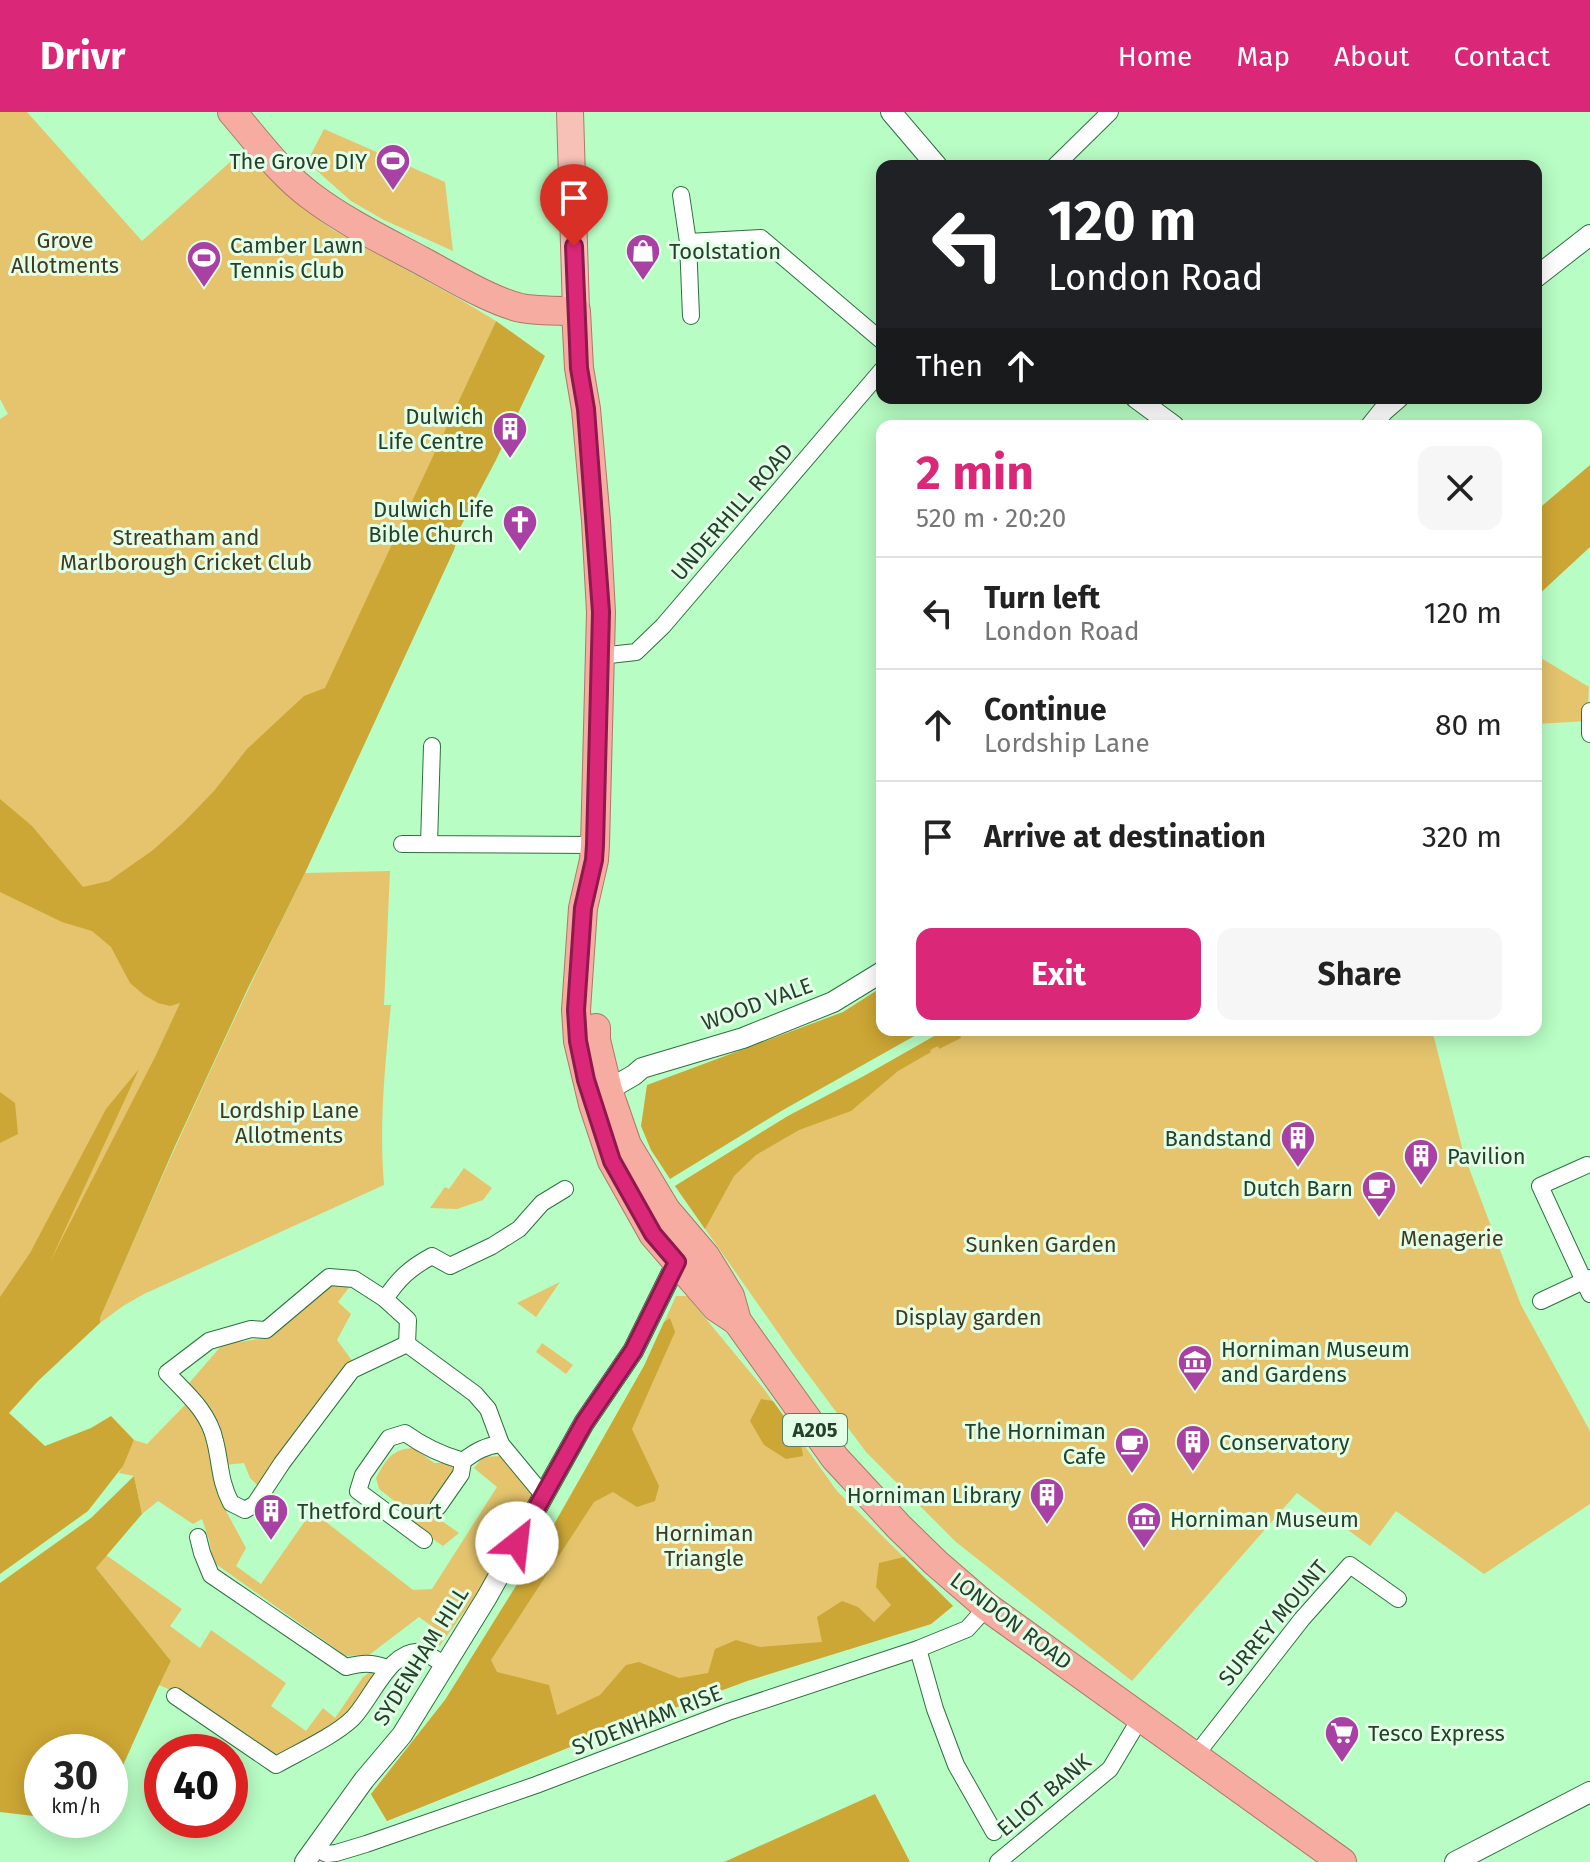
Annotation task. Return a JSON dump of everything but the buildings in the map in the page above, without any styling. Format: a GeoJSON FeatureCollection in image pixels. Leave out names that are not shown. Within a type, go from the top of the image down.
{"type":"FeatureCollection","features":[{"type":"Feature","properties":{"kind":"highway"},"geometry":{"type":"LineString","coordinates":[[232,112],[277,165],[310,195],[350,222],[468,286],[506,303],[539,310],[576,311]]}},
{"type":"Feature","properties":{"kind":"highway","name":"A205"},"geometry":{"type":"LineString","coordinates":[[576,311],[579,368],[586,409],[596,521],[601,612],[595,853]]}},
{"type":"Feature","properties":{"kind":"highway","name":"LONDON ROAD"},"geometry":{"type":"LineString","coordinates":[[595,853],[600,906],[596,1040],[612,1161],[653,1234],[716,1307],[737,1321]]}},
{"type":"Feature","properties":{"kind":"highway","name":"LONDON ROAD"},"geometry":{"type":"LineString","coordinates":[[599,1079],[627,1145],[649,1185],[706,1257],[730,1296],[737,1321],[835,1458],[903,1531],[987,1607],[1342,1862]]}},
{"type":"Feature","properties":{"kind":"main road"},"geometry":{"type":"LineString","coordinates":[[570,112],[576,311]]}},
{"type":"Feature","properties":{"kind":"street"},"geometry":{"type":"LineString","coordinates":[[891,112],[932,160]]}},
{"type":"Feature","properties":{"kind":"street"},"geometry":{"type":"LineString","coordinates":[[1061,160],[1110,112]]}},
{"type":"Feature","properties":{"kind":"street"},"geometry":{"type":"LineString","coordinates":[[681,195],[688,242],[691,316]]}},
{"type":"Feature","properties":{"kind":"street"},"geometry":{"type":"LineString","coordinates":[[1542,272],[1590,235]]}},
{"type":"Feature","properties":{"kind":"street"},"geometry":{"type":"LineString","coordinates":[[688,242],[761,238],[876,336]]}},
{"type":"Feature","properties":{"kind":"street","name":"UNDERHILL ROAD"},"geometry":{"type":"LineString","coordinates":[[600,656],[636,652],[663,626],[876,377]]}},
{"type":"Feature","properties":{"kind":"street"},"geometry":{"type":"LineString","coordinates":[[1144,404],[1166,420]]}},
{"type":"Feature","properties":{"kind":"street"},"geometry":{"type":"LineString","coordinates":[[1376,420],[1391,404]]}},
{"type":"Feature","properties":{"kind":"street"},"geometry":{"type":"LineString","coordinates":[[1590,711],[1590,734]]}},
{"type":"Feature","properties":{"kind":"street"},"geometry":{"type":"LineString","coordinates":[[429,844],[432,746]]}},
{"type":"Feature","properties":{"kind":"street"},"geometry":{"type":"LineString","coordinates":[[402,844],[595,853]]}},
{"type":"Feature","properties":{"kind":"street","name":"WOOD VALE"},"geometry":{"type":"LineString","coordinates":[[599,1079],[631,1063],[642,1068],[743,1038],[833,1002],[876,976]]}},
{"type":"Feature","properties":{"kind":"street"},"geometry":{"type":"LineString","coordinates":[[1541,1301],[1588,1285],[1540,1186],[1587,1165]]}},
{"type":"Feature","properties":{"kind":"street"},"geometry":{"type":"LineString","coordinates":[[385,1299],[399,1279],[416,1265],[432,1256],[450,1266],[492,1246],[519,1229],[542,1203],[565,1189]]}},
{"type":"Feature","properties":{"kind":"street"},"geometry":{"type":"LineString","coordinates":[[666,1210],[677,1231],[677,1262]]}},
{"type":"Feature","properties":{"kind":"street","name":"SYDENHAM HILL"},"geometry":{"type":"LineString","coordinates":[[310,1855],[364,1780],[402,1735],[487,1597],[584,1423],[633,1351],[677,1262]]}},
{"type":"Feature","properties":{"kind":"street"},"geometry":{"type":"LineString","coordinates":[[329,1277],[354,1279],[385,1299],[408,1320],[407,1344],[352,1370],[255,1504],[245,1510],[231,1503],[224,1489],[215,1440],[204,1412],[167,1373],[209,1341],[251,1329],[266,1330],[329,1277]]}},
{"type":"Feature","properties":{"kind":"street"},"geometry":{"type":"LineString","coordinates":[[407,1344],[475,1394],[488,1409],[501,1444],[544,1496]]}},
{"type":"Feature","properties":{"kind":"street"},"geometry":{"type":"LineString","coordinates":[[424,1540],[358,1491],[363,1475],[389,1438],[405,1433],[420,1444],[463,1461]]}},
{"type":"Feature","properties":{"kind":"street"},"geometry":{"type":"LineString","coordinates":[[438,1507],[461,1474],[463,1461],[476,1451],[501,1444]]}},
{"type":"Feature","properties":{"kind":"street"},"geometry":{"type":"LineString","coordinates":[[198,1537],[211,1575],[268,1615],[346,1667],[375,1663],[387,1668]]}},
{"type":"Feature","properties":{"kind":"street","name":"SURREY MOUNT"},"geometry":{"type":"LineString","coordinates":[[1195,1756],[1302,1619],[1350,1565],[1398,1599]]}},
{"type":"Feature","properties":{"kind":"street","name":"SYDENHAM RISE"},"geometry":{"type":"LineString","coordinates":[[310,1855],[336,1853],[366,1844],[557,1778],[728,1712],[918,1649],[967,1629],[987,1607]]}},
{"type":"Feature","properties":{"kind":"street"},"geometry":{"type":"LineString","coordinates":[[918,1649],[935,1709],[956,1765],[994,1832]]}},
{"type":"Feature","properties":{"kind":"street"},"geometry":{"type":"LineString","coordinates":[[175,1696],[276,1765],[351,1720],[387,1668],[406,1655],[422,1652],[445,1665]]}},
{"type":"Feature","properties":{"kind":"street","name":"ELIOT BANK"},"geometry":{"type":"LineString","coordinates":[[998,1862],[1110,1769],[1141,1717]]}},
{"type":"Feature","properties":{"kind":"street"},"geometry":{"type":"LineString","coordinates":[[1455,1862],[1590,1792]]}},
{"type":"Feature","properties":{"kind":"green space","name":"Streatham and Marlborough Cricket Club"},"geometry":{"type":"Polygon","coordinates":[[[0,112],[27,112],[142,241],[248,146],[304,209],[333,230],[496,321],[114,1146],[0,1353],[0,419],[8,414],[0,399],[0,112]]]}},
{"type":"Feature","properties":{"kind":"green space","name":"The Grove DIY"},"geometry":{"type":"Polygon","coordinates":[[[324,129],[445,182],[453,251],[384,220],[351,201],[307,162],[324,129]]]}},
{"type":"Feature","properties":{"kind":"green space"},"geometry":{"type":"Polygon","coordinates":[[[1542,659],[1589,687],[1587,721],[1542,724],[1542,659]]]}},
{"type":"Feature","properties":{"kind":"green space","name":"Lordship Lane Allotments"},"geometry":{"type":"Polygon","coordinates":[[[390,871],[384,1005],[391,1005],[382,1117],[384,1185],[144,1294],[100,1323],[200,1094],[305,873],[390,871]]]}},
{"type":"Feature","properties":{"kind":"green space","name":"Horniman Museum and Gardens"},"geometry":{"type":"Polygon","coordinates":[[[934,1036],[1434,1036],[1464,1155],[1521,1305],[1590,1431],[1590,1504],[1484,1574],[1396,1511],[1370,1546],[1297,1493],[1132,1681],[956,1542],[866,1452],[675,1186],[788,1116],[934,1036]]]}},
{"type":"Feature","properties":{"kind":"green space"},"geometry":{"type":"Polygon","coordinates":[[[464,1168],[492,1188],[483,1200],[457,1209],[430,1208],[445,1187],[449,1189],[464,1168]]]}},
{"type":"Feature","properties":{"kind":"green space"},"geometry":{"type":"Polygon","coordinates":[[[315,1280],[351,1285],[338,1302],[351,1314],[337,1340],[353,1362],[259,1487],[250,1478],[244,1463],[225,1465],[205,1403],[189,1383],[223,1344],[267,1338],[315,1280]]]}},
{"type":"Feature","properties":{"kind":"green space"},"geometry":{"type":"Polygon","coordinates":[[[560,1282],[536,1317],[517,1303],[560,1282]]]}},
{"type":"Feature","properties":{"kind":"green space","name":"Horniman Triangle"},"geometry":{"type":"Polygon","coordinates":[[[676,1296],[687,1296],[764,1389],[837,1491],[953,1606],[931,1624],[747,1681],[580,1743],[387,1821],[371,1794],[445,1700],[505,1607],[644,1366],[676,1296]]]}},
{"type":"Feature","properties":{"kind":"green space"},"geometry":{"type":"Polygon","coordinates":[[[542,1343],[573,1365],[566,1374],[536,1352],[542,1343]]]}},
{"type":"Feature","properties":{"kind":"green space"},"geometry":{"type":"Polygon","coordinates":[[[187,1403],[201,1417],[213,1455],[219,1498],[246,1548],[236,1566],[261,1584],[312,1511],[413,1590],[432,1589],[497,1487],[474,1468],[483,1457],[501,1456],[535,1494],[485,1583],[438,1648],[433,1627],[419,1617],[369,1655],[346,1656],[213,1562],[202,1519],[193,1524],[158,1501],[142,1514],[134,1476],[119,1473],[134,1440],[147,1444],[187,1403]]]}},
{"type":"Feature","properties":{"kind":"green space"},"geometry":{"type":"Polygon","coordinates":[[[414,1448],[434,1463],[447,1463],[457,1472],[426,1510],[459,1533],[443,1546],[413,1525],[414,1516],[379,1489],[376,1478],[386,1461],[395,1453],[414,1448]]]}},
{"type":"Feature","properties":{"kind":"green space"},"geometry":{"type":"Polygon","coordinates":[[[106,1555],[182,1609],[170,1626],[200,1648],[211,1630],[286,1683],[271,1706],[306,1731],[323,1708],[335,1718],[363,1677],[373,1670],[378,1671],[347,1718],[276,1759],[248,1740],[248,1734],[239,1734],[182,1695],[159,1685],[171,1661],[96,1568],[106,1555]]]}},
{"type":"Feature","properties":{"kind":"shaded area"},"geometry":{"type":"Polygon","coordinates":[[[496,321],[545,356],[461,526],[454,550],[175,1146],[100,1323],[9,1413],[45,1446],[91,1428],[111,1416],[134,1440],[123,1466],[88,1511],[0,1574],[0,1297],[30,1253],[106,1109],[139,1069],[50,1262],[180,1003],[170,1006],[144,995],[130,983],[111,947],[92,931],[62,922],[0,892],[0,799],[32,826],[83,887],[109,881],[153,850],[183,823],[214,791],[247,749],[304,696],[325,688],[496,321]]]}},
{"type":"Feature","properties":{"kind":"shaded area"},"geometry":{"type":"Polygon","coordinates":[[[1590,465],[1590,547],[1542,591],[1542,506],[1590,465]]]}},
{"type":"Feature","properties":{"kind":"shaded area"},"geometry":{"type":"Polygon","coordinates":[[[876,991],[876,1036],[914,1036],[783,1110],[670,1179],[651,1150],[641,1126],[647,1085],[843,1012],[876,991]]]}},
{"type":"Feature","properties":{"kind":"shaded area"},"geometry":{"type":"Polygon","coordinates":[[[934,1036],[960,1036],[939,1049],[938,1046],[930,1050],[898,1071],[851,1111],[799,1130],[756,1155],[734,1176],[705,1229],[675,1186],[788,1116],[934,1036]]]}},
{"type":"Feature","properties":{"kind":"shaded area"},"geometry":{"type":"Polygon","coordinates":[[[0,1092],[15,1103],[18,1134],[0,1143],[0,1092]]]}},
{"type":"Feature","properties":{"kind":"shaded area"},"geometry":{"type":"Polygon","coordinates":[[[670,1318],[675,1332],[632,1429],[659,1486],[655,1501],[637,1507],[613,1492],[594,1502],[491,1660],[497,1672],[549,1685],[557,1715],[600,1695],[626,1665],[639,1662],[679,1678],[708,1673],[715,1649],[736,1640],[760,1647],[822,1642],[817,1617],[842,1601],[858,1607],[874,1622],[891,1605],[876,1587],[879,1563],[904,1557],[953,1606],[931,1624],[747,1681],[580,1743],[387,1821],[371,1794],[445,1700],[552,1528],[644,1366],[664,1322],[670,1318]]]}},
{"type":"Feature","properties":{"kind":"shaded area"},"geometry":{"type":"Polygon","coordinates":[[[761,1399],[773,1401],[800,1439],[803,1456],[786,1459],[764,1445],[750,1421],[761,1399]]]}},
{"type":"Feature","properties":{"kind":"shaded area"},"geometry":{"type":"Polygon","coordinates":[[[134,1476],[142,1514],[96,1568],[171,1661],[128,1753],[128,1734],[24,1734],[24,1815],[0,1812],[0,1583],[91,1518],[134,1476]]]}},
{"type":"Feature","properties":{"kind":"shaded area"},"geometry":{"type":"Polygon","coordinates":[[[875,1794],[910,1862],[724,1862],[875,1794]]]}},
{"type":"Feature","properties":{"kind":"place","name":"The Grove DIY"},"geometry":{"type":"Point","coordinates":[393,192]}},
{"type":"Feature","properties":{"kind":"place","name":"Toolstation"},"geometry":{"type":"Point","coordinates":[643,282]}},
{"type":"Feature","properties":{"kind":"place","name":"Camber Lawn Tennis Club"},"geometry":{"type":"Point","coordinates":[204,289]}},
{"type":"Feature","properties":{"kind":"place","name":"Dulwich Life Centre"},"geometry":{"type":"Point","coordinates":[510,460]}},
{"type":"Feature","properties":{"kind":"place","name":"Dulwich Life Bible Church"},"geometry":{"type":"Point","coordinates":[520,553]}},
{"type":"Feature","properties":{"kind":"place","name":"Bandstand"},"geometry":{"type":"Point","coordinates":[1298,1169]}},
{"type":"Feature","properties":{"kind":"place","name":"Pavilion"},"geometry":{"type":"Point","coordinates":[1421,1187]}},
{"type":"Feature","properties":{"kind":"place","name":"Dutch Barn"},"geometry":{"type":"Point","coordinates":[1379,1219]}},
{"type":"Feature","properties":{"kind":"place","name":"Horniman Museum and Gardens"},"geometry":{"type":"Point","coordinates":[1195,1393]}},
{"type":"Feature","properties":{"kind":"place","name":"Conservatory"},"geometry":{"type":"Point","coordinates":[1193,1473]}},
{"type":"Feature","properties":{"kind":"place","name":"The Horniman Cafe"},"geometry":{"type":"Point","coordinates":[1132,1475]}},
{"type":"Feature","properties":{"kind":"place","name":"Horniman Library"},"geometry":{"type":"Point","coordinates":[1047,1526]}},
{"type":"Feature","properties":{"kind":"place","name":"Thetford Court"},"geometry":{"type":"Point","coordinates":[271,1542]}},
{"type":"Feature","properties":{"kind":"place","name":"Horniman Museum"},"geometry":{"type":"Point","coordinates":[1144,1550]}},
{"type":"Feature","properties":{"kind":"place","name":"Tesco Express"},"geometry":{"type":"Point","coordinates":[1342,1764]}},
{"type":"Feature","properties":{"kind":"route"},"geometry":{"type":"LineString","coordinates":[[517,1543],[584,1423],[633,1351],[677,1262],[653,1234],[612,1161],[586,1080],[578,1041],[576,1010],[583,908],[595,845],[601,612],[586,409],[579,368],[574,246]]}},
{"type":"Feature","properties":{"kind":"park label","name":"Grove Allotments"},"geometry":{"type":"Point","coordinates":[65,252]}},
{"type":"Feature","properties":{"kind":"park label","name":"Menagerie"},"geometry":{"type":"Point","coordinates":[1452,1238]}},
{"type":"Feature","properties":{"kind":"park label","name":"Sunken Garden"},"geometry":{"type":"Point","coordinates":[1041,1244]}},
{"type":"Feature","properties":{"kind":"park label","name":"Display garden"},"geometry":{"type":"Point","coordinates":[968,1317]}}]}
